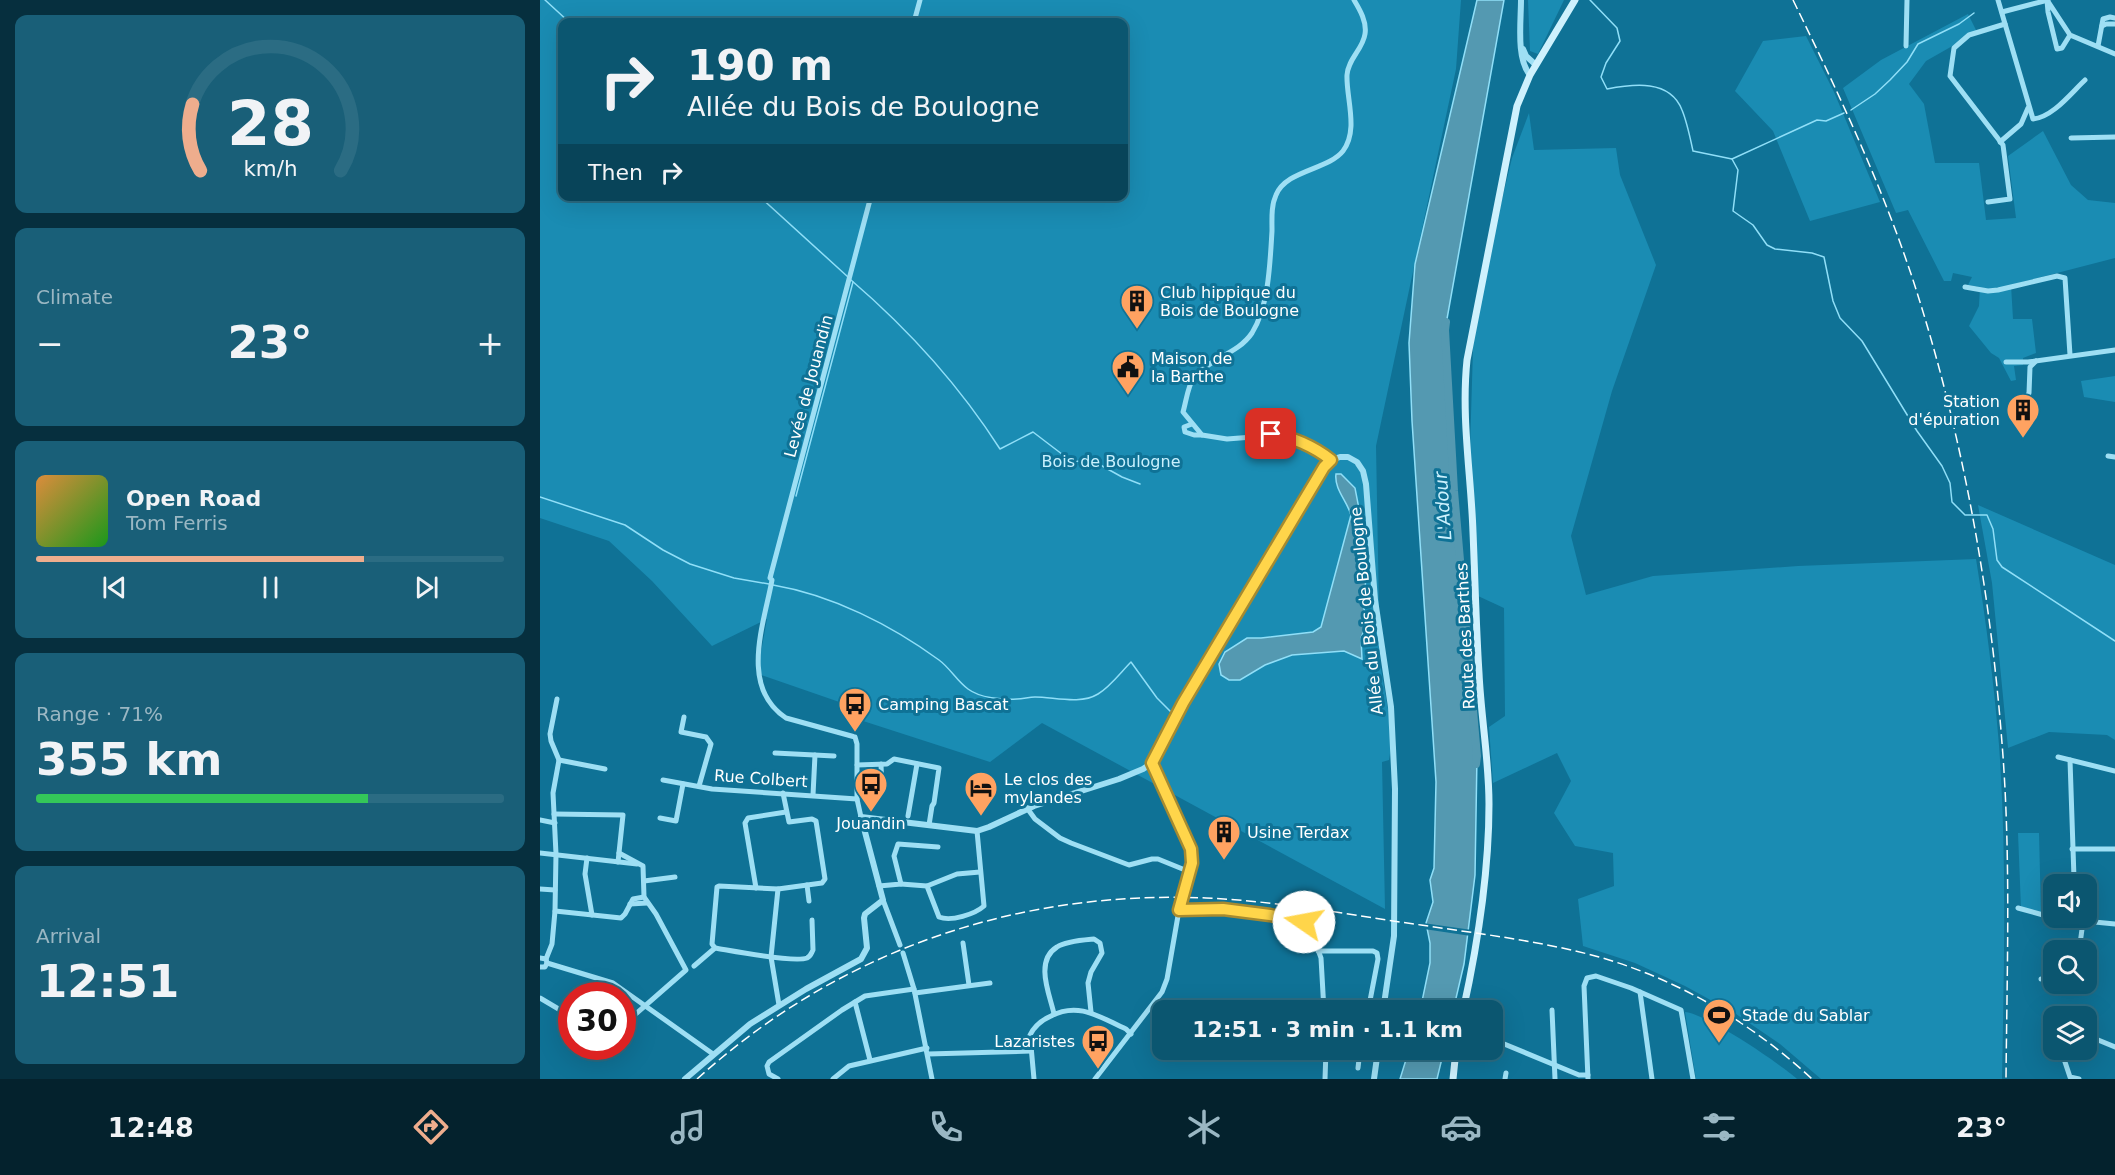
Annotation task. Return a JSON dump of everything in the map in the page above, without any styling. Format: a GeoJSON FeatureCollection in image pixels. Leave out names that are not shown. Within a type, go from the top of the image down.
{"type":"FeatureCollection","features":[{"type":"Feature","properties":{"kind":"main road"},"geometry":{"type":"LineString","coordinates":[[1533,76],[1575,0]]}},
{"type":"Feature","properties":{"kind":"main road"},"geometry":{"type":"LineString","coordinates":[[1533,76],[1536,65],[1557,33]]}},
{"type":"Feature","properties":{"kind":"main road","name":"Route des Barthes"},"geometry":{"type":"LineString","coordinates":[[1512,132],[1533,76]]}},
{"type":"Feature","properties":{"kind":"main road","name":"Route des Barthes"},"geometry":{"type":"LineString","coordinates":[[1465,1000],[1479,927],[1487,840],[1488,777],[1479,674],[1464,394],[1467,360],[1517,106],[1533,76]]}},
{"type":"Feature","properties":{"kind":"main road"},"geometry":{"type":"LineString","coordinates":[[1453,1079],[1455,1060]]}},
{"type":"Feature","properties":{"kind":"street"},"geometry":{"type":"LineString","coordinates":[[915,18],[920,0]]}},
{"type":"Feature","properties":{"kind":"street"},"geometry":{"type":"LineString","coordinates":[[1202,435],[1183,412],[1194,378],[1239,347],[1252,332],[1263,304],[1269,274],[1276,193],[1290,180],[1333,160],[1344,149],[1350,131],[1347,75],[1349,63],[1364,39],[1365,32],[1365,22],[1354,0]]}},
{"type":"Feature","properties":{"kind":"street"},"geometry":{"type":"LineString","coordinates":[[1521,0],[1524,66],[1533,76]]}},
{"type":"Feature","properties":{"kind":"street"},"geometry":{"type":"LineString","coordinates":[[1906,46],[1907,0]]}},
{"type":"Feature","properties":{"kind":"street"},"geometry":{"type":"LineString","coordinates":[[1998,0],[2033,119],[2054,109],[2085,80]]}},
{"type":"Feature","properties":{"kind":"street"},"geometry":{"type":"LineString","coordinates":[[2002,12],[2048,0]]}},
{"type":"Feature","properties":{"kind":"street"},"geometry":{"type":"LineString","coordinates":[[2048,0],[2048,12],[2057,49],[2062,48],[2070,35]]}},
{"type":"Feature","properties":{"kind":"street"},"geometry":{"type":"LineString","coordinates":[[2048,0],[2070,35],[2115,54]]}},
{"type":"Feature","properties":{"kind":"street"},"geometry":{"type":"LineString","coordinates":[[2098,46],[2103,19],[2115,18]]}},
{"type":"Feature","properties":{"kind":"street"},"geometry":{"type":"LineString","coordinates":[[1988,202],[2010,199],[2004,148],[1950,76],[1954,48],[1969,35],[2005,24]]}},
{"type":"Feature","properties":{"kind":"street"},"geometry":{"type":"LineString","coordinates":[[2102,26],[2115,24]]}},
{"type":"Feature","properties":{"kind":"street"},"geometry":{"type":"LineString","coordinates":[[1522,46],[1526,56],[1536,65]]}},
{"type":"Feature","properties":{"kind":"street"},"geometry":{"type":"LineString","coordinates":[[2000,142],[2021,124],[2028,106]]}},
{"type":"Feature","properties":{"kind":"street"},"geometry":{"type":"LineString","coordinates":[[2071,138],[2115,137]]}},
{"type":"Feature","properties":{"kind":"street","name":"Levée de Jouandin"},"geometry":{"type":"LineString","coordinates":[[857,765],[855,737],[786,718],[774,708],[760,683],[757,663],[772,583],[770,578],[870,201]]}},
{"type":"Feature","properties":{"kind":"street"},"geometry":{"type":"LineString","coordinates":[[1965,287],[1989,291],[2057,276],[2065,278],[2070,355]]}},
{"type":"Feature","properties":{"kind":"street"},"geometry":{"type":"LineString","coordinates":[[2006,362],[2115,350]]}},
{"type":"Feature","properties":{"kind":"street"},"geometry":{"type":"LineString","coordinates":[[2015,420],[2029,393],[2030,367],[2037,360]]}},
{"type":"Feature","properties":{"kind":"street"},"geometry":{"type":"LineString","coordinates":[[861,817],[977,831],[1028,808],[1143,770],[1152,763],[1183,703],[1225,636],[1295,513],[1324,467],[1331,460],[1322,453],[1279,435],[1227,439],[1194,435],[1185,432],[1184,427],[1192,424]]}},
{"type":"Feature","properties":{"kind":"street"},"geometry":{"type":"LineString","coordinates":[[2108,456],[2115,457]]}},
{"type":"Feature","properties":{"kind":"street","name":"Allée du Bois de Boulogne"},"geometry":{"type":"LineString","coordinates":[[1331,460],[1348,457],[1358,462],[1363,471],[1375,600],[1391,716],[1395,789],[1394,936],[1385,1000]]}},
{"type":"Feature","properties":{"kind":"street"},"geometry":{"type":"LineString","coordinates":[[540,975],[541,967],[552,944],[555,912],[556,854],[553,793],[559,760],[550,734],[557,699]]}},
{"type":"Feature","properties":{"kind":"street"},"geometry":{"type":"LineString","coordinates":[[684,717],[681,732],[706,737],[711,744],[699,786]]}},
{"type":"Feature","properties":{"kind":"street"},"geometry":{"type":"LineString","coordinates":[[775,753],[834,756]]}},
{"type":"Feature","properties":{"kind":"street"},"geometry":{"type":"LineString","coordinates":[[813,795],[815,755]]}},
{"type":"Feature","properties":{"kind":"street"},"geometry":{"type":"LineString","coordinates":[[2058,757],[2115,771],[2115,780]]}},
{"type":"Feature","properties":{"kind":"street"},"geometry":{"type":"LineString","coordinates":[[900,945],[883,900],[861,817],[857,799],[857,765],[881,765],[894,759],[936,767],[939,771],[929,825]]}},
{"type":"Feature","properties":{"kind":"street"},"geometry":{"type":"LineString","coordinates":[[559,760],[605,769]]}},
{"type":"Feature","properties":{"kind":"street"},"geometry":{"type":"LineString","coordinates":[[2070,760],[2074,874]]}},
{"type":"Feature","properties":{"kind":"street"},"geometry":{"type":"LineString","coordinates":[[1095,1079],[1156,1001],[1167,979],[1179,910],[1192,863],[1191,849],[1152,763]]}},
{"type":"Feature","properties":{"kind":"street"},"geometry":{"type":"LineString","coordinates":[[908,816],[917,764]]}},
{"type":"Feature","properties":{"kind":"street"},"geometry":{"type":"LineString","coordinates":[[881,765],[882,793]]}},
{"type":"Feature","properties":{"kind":"street","name":"Rue Colbert"},"geometry":{"type":"LineString","coordinates":[[663,780],[712,789],[857,799]]}},
{"type":"Feature","properties":{"kind":"street"},"geometry":{"type":"LineString","coordinates":[[660,818],[676,821],[683,784]]}},
{"type":"Feature","properties":{"kind":"street"},"geometry":{"type":"LineString","coordinates":[[714,948],[712,944],[717,887],[778,889],[822,883],[825,879],[816,821],[812,819],[789,822],[783,793]]}},
{"type":"Feature","properties":{"kind":"street"},"geometry":{"type":"LineString","coordinates":[[1028,808],[1035,819],[1060,838],[1071,843],[1129,865],[1158,859],[1190,872]]}},
{"type":"Feature","properties":{"kind":"street"},"geometry":{"type":"LineString","coordinates":[[756,888],[746,823],[748,818],[786,812]]}},
{"type":"Feature","properties":{"kind":"street"},"geometry":{"type":"LineString","coordinates":[[554,814],[623,815],[618,862]]}},
{"type":"Feature","properties":{"kind":"street"},"geometry":{"type":"LineString","coordinates":[[540,820],[555,823]]}},
{"type":"Feature","properties":{"kind":"street"},"geometry":{"type":"LineString","coordinates":[[927,886],[939,917],[946,920],[980,910],[984,906],[977,831]]}},
{"type":"Feature","properties":{"kind":"street"},"geometry":{"type":"LineString","coordinates":[[901,884],[894,856],[897,844],[938,847]]}},
{"type":"Feature","properties":{"kind":"street"},"geometry":{"type":"LineString","coordinates":[[2072,849],[2115,849]]}},
{"type":"Feature","properties":{"kind":"street"},"geometry":{"type":"LineString","coordinates":[[540,853],[641,864]]}},
{"type":"Feature","properties":{"kind":"street"},"geometry":{"type":"LineString","coordinates":[[619,853],[641,864],[644,869],[646,903],[656,914],[687,970],[636,1014]]}},
{"type":"Feature","properties":{"kind":"street"},"geometry":{"type":"LineString","coordinates":[[587,858],[585,874],[592,915]]}},
{"type":"Feature","properties":{"kind":"street"},"geometry":{"type":"LineString","coordinates":[[879,885],[927,886],[957,874],[980,872]]}},
{"type":"Feature","properties":{"kind":"street"},"geometry":{"type":"LineString","coordinates":[[644,881],[675,877]]}},
{"type":"Feature","properties":{"kind":"street"},"geometry":{"type":"LineString","coordinates":[[807,885],[809,902]]}},
{"type":"Feature","properties":{"kind":"street"},"geometry":{"type":"LineString","coordinates":[[540,889],[555,890]]}},
{"type":"Feature","properties":{"kind":"street"},"geometry":{"type":"LineString","coordinates":[[778,889],[771,957],[779,1005]]}},
{"type":"Feature","properties":{"kind":"street"},"geometry":{"type":"LineString","coordinates":[[555,912],[621,918],[626,914],[633,899],[644,897]]}},
{"type":"Feature","properties":{"kind":"street"},"geometry":{"type":"LineString","coordinates":[[686,1079],[750,1024],[861,959],[867,948],[864,918],[883,900]]}},
{"type":"Feature","properties":{"kind":"street"},"geometry":{"type":"LineString","coordinates":[[630,904],[646,903]]}},
{"type":"Feature","properties":{"kind":"street"},"geometry":{"type":"LineString","coordinates":[[2018,908],[2043,915]]}},
{"type":"Feature","properties":{"kind":"street"},"geometry":{"type":"LineString","coordinates":[[1179,910],[1223,909],[1304,922],[1312,928],[1321,958],[1323,1000]]}},
{"type":"Feature","properties":{"kind":"street"},"geometry":{"type":"LineString","coordinates":[[714,948],[771,957],[806,958],[813,950],[812,920]]}},
{"type":"Feature","properties":{"kind":"street"},"geometry":{"type":"LineString","coordinates":[[2097,923],[2115,924]]}},
{"type":"Feature","properties":{"kind":"street"},"geometry":{"type":"LineString","coordinates":[[1054,1014],[1045,978],[1049,956],[1059,946],[1094,939],[1100,943],[1102,953],[1089,977],[1091,1012]]}},
{"type":"Feature","properties":{"kind":"street"},"geometry":{"type":"LineString","coordinates":[[963,943],[969,985]]}},
{"type":"Feature","properties":{"kind":"street"},"geometry":{"type":"LineString","coordinates":[[694,966],[714,948]]}},
{"type":"Feature","properties":{"kind":"street"},"geometry":{"type":"LineString","coordinates":[[1318,951],[1373,951],[1377,953],[1378,959],[1370,1000]]}},
{"type":"Feature","properties":{"kind":"street"},"geometry":{"type":"LineString","coordinates":[[903,952],[915,991],[932,1079]]}},
{"type":"Feature","properties":{"kind":"street"},"geometry":{"type":"LineString","coordinates":[[544,960],[613,983],[713,1054]]}},
{"type":"Feature","properties":{"kind":"street"},"geometry":{"type":"LineString","coordinates":[[1503,1044],[1588,1077],[1585,981],[1590,976],[1596,976],[1681,1010],[1693,1079]]}},
{"type":"Feature","properties":{"kind":"street"},"geometry":{"type":"LineString","coordinates":[[778,1079],[769,1074],[767,1066],[769,1062],[855,1002],[873,994],[990,983]]}},
{"type":"Feature","properties":{"kind":"street"},"geometry":{"type":"LineString","coordinates":[[1640,992],[1652,1079]]}},
{"type":"Feature","properties":{"kind":"street"},"geometry":{"type":"LineString","coordinates":[[540,998],[558,1009]]}},
{"type":"Feature","properties":{"kind":"street"},"geometry":{"type":"LineString","coordinates":[[855,1002],[870,1060]]}},
{"type":"Feature","properties":{"kind":"street"},"geometry":{"type":"LineString","coordinates":[[1034,1079],[1031,1031],[1054,1014],[1076,1009],[1091,1012],[1126,1029],[1131,1034]]}},
{"type":"Feature","properties":{"kind":"street"},"geometry":{"type":"LineString","coordinates":[[1552,1010],[1555,1079]]}},
{"type":"Feature","properties":{"kind":"street"},"geometry":{"type":"LineString","coordinates":[[2097,1040],[2115,1047]]}},
{"type":"Feature","properties":{"kind":"street"},"geometry":{"type":"LineString","coordinates":[[833,1079],[849,1066],[870,1060],[928,1051],[1031,1051]]}},
{"type":"Feature","properties":{"kind":"street"},"geometry":{"type":"LineString","coordinates":[[1325,1079],[1326,1060]]}},
{"type":"Feature","properties":{"kind":"street"},"geometry":{"type":"LineString","coordinates":[[1358,1068],[1359,1060]]}},
{"type":"Feature","properties":{"kind":"street"},"geometry":{"type":"LineString","coordinates":[[1374,1079],[1377,1060]]}},
{"type":"Feature","properties":{"kind":"street"},"geometry":{"type":"LineString","coordinates":[[2064,1060],[2070,1077],[2079,1079]]}},
{"type":"Feature","properties":{"kind":"green space","name":"Bois de Boulogne"},"geometry":{"type":"Polygon","coordinates":[[[540,0],[1461,0],[1456,69],[1376,446],[1380,663],[1388,709],[1391,747],[1389,760],[1382,762],[1385,909],[1042,723],[990,762],[860,720],[864,704],[850,701],[848,705],[761,675],[759,663],[767,619],[712,646],[652,581],[609,541],[540,518],[540,0]]]}},
{"type":"Feature","properties":{"kind":"green space"},"geometry":{"type":"Polygon","coordinates":[[[1528,0],[1564,0],[1538,54],[1530,51],[1528,0]]]}},
{"type":"Feature","properties":{"kind":"green space"},"geometry":{"type":"Polygon","coordinates":[[[1968,14],[1977,32],[1926,61],[1909,84],[1924,104],[1935,163],[1979,163],[1986,220],[2016,218],[2008,156],[2043,131],[2071,185],[2088,200],[2115,203],[2115,258],[2011,285],[2013,319],[2032,319],[2036,353],[2023,358],[2023,365],[2014,366],[2016,380],[2011,381],[1999,358],[1991,353],[1969,326],[1979,306],[1980,287],[1968,285],[1972,277],[1953,273],[1951,281],[1944,281],[1908,210],[1896,213],[1843,88],[1881,60],[1968,14]]]}},
{"type":"Feature","properties":{"kind":"green space"},"geometry":{"type":"Polygon","coordinates":[[[1806,36],[1834,92],[1880,202],[1810,221],[1773,131],[1735,91],[1763,41],[1806,36]]]}},
{"type":"Feature","properties":{"kind":"green space"},"geometry":{"type":"Polygon","coordinates":[[[1529,113],[1534,150],[1616,148],[1620,175],[1656,265],[1612,391],[1571,536],[1586,595],[1653,576],[1798,566],[1976,559],[1992,675],[2002,787],[2004,912],[2002,1079],[1821,1079],[1780,1044],[1736,1014],[1685,986],[1635,963],[1583,946],[1578,899],[1614,886],[1613,853],[1575,846],[1554,813],[1571,781],[1557,753],[1493,783],[1489,727],[1505,716],[1504,608],[1478,596],[1469,481],[1474,316],[1512,158],[1529,113]]]}},
{"type":"Feature","properties":{"kind":"green space"},"geometry":{"type":"Polygon","coordinates":[[[2115,376],[2115,402],[2084,397],[2081,381],[2115,376]]]}},
{"type":"Feature","properties":{"kind":"green space"},"geometry":{"type":"Polygon","coordinates":[[[1978,505],[2115,565],[2115,740],[2107,735],[2049,732],[2008,748],[1992,583],[1978,505]]]}},
{"type":"Feature","properties":{"kind":"green space"},"geometry":{"type":"Polygon","coordinates":[[[2018,833],[2039,833],[2041,914],[2021,908],[2018,833]]]}},
{"type":"Feature","properties":{"kind":"green space","name":"Stade du Sablar"},"geometry":{"type":"Polygon","coordinates":[[[1685,1012],[1725,1030],[1797,1079],[1696,1079],[1685,1012]]]}},
{"type":"Feature","properties":{"kind":"water"},"geometry":{"type":"Polygon","coordinates":[[[1477,0],[1504,0],[1445,330],[1454,491],[1477,756],[1475,875],[1464,964],[1456,1000],[1422,1000],[1430,963],[1430,943],[1426,923],[1433,902],[1430,880],[1434,868],[1436,782],[1412,421],[1409,343],[1415,264],[1477,0]]]}},
{"type":"Feature","properties":{"kind":"water"},"geometry":{"type":"Polygon","coordinates":[[[1336,474],[1341,474],[1355,488],[1366,545],[1363,606],[1368,621],[1361,638],[1362,659],[1344,651],[1292,655],[1265,665],[1240,680],[1229,680],[1221,675],[1219,664],[1225,652],[1247,638],[1313,632],[1321,627],[1351,515],[1337,485],[1336,474]]]}},
{"type":"Feature","properties":{"kind":"water"},"geometry":{"type":"Polygon","coordinates":[[[1406,1060],[1442,1060],[1437,1079],[1400,1079],[1406,1060]]]}},
{"type":"Feature","properties":{"kind":"pier"},"geometry":{"type":"Polygon","coordinates":[[[1423,923],[1472,930],[1471,936],[1424,929],[1423,923]]]}},
{"type":"Feature","properties":{"kind":"waterway"},"geometry":{"type":"LineString","coordinates":[[545,0],[565,18]]}},
{"type":"Feature","properties":{"kind":"waterway"},"geometry":{"type":"LineString","coordinates":[[1590,0],[1617,28],[1620,41],[1606,63],[1601,77],[1607,89],[1639,85],[1660,88],[1669,93],[1682,110],[1693,151],[1732,159],[1738,170],[1733,211],[1753,225],[1767,245],[1775,249],[1812,253],[1824,257],[1833,301],[1840,318],[1862,341],[1917,431],[1942,466],[1950,483],[1952,502],[1965,515],[1987,515],[1993,529],[1997,560],[2002,567],[2115,641]]}},
{"type":"Feature","properties":{"kind":"waterway"},"geometry":{"type":"LineString","coordinates":[[1851,110],[1875,94],[1890,80],[1907,62],[1918,44],[1959,24],[1974,13]]}},
{"type":"Feature","properties":{"kind":"waterway"},"geometry":{"type":"LineString","coordinates":[[1732,159],[1817,120],[1826,121],[1844,113]]}},
{"type":"Feature","properties":{"kind":"waterway"},"geometry":{"type":"LineString","coordinates":[[764,201],[848,277]]}},
{"type":"Feature","properties":{"kind":"waterway"},"geometry":{"type":"LineString","coordinates":[[851,280],[893,318],[932,359],[967,402],[1000,449],[1033,432],[1071,461],[1095,462],[1140,484]]}},
{"type":"Feature","properties":{"kind":"waterway"},"geometry":{"type":"LineString","coordinates":[[796,496],[853,282]]}},
{"type":"Feature","properties":{"kind":"waterway","name":"L'Adour"},"geometry":{"type":"LineString","coordinates":[[1446,322],[1454,491],[1476,764]]}},
{"type":"Feature","properties":{"kind":"waterway"},"geometry":{"type":"LineString","coordinates":[[540,497],[625,525],[663,550],[690,564],[734,578],[769,584]]}},
{"type":"Feature","properties":{"kind":"waterway"},"geometry":{"type":"LineString","coordinates":[[773,585],[817,596],[860,613],[921,647],[939,660],[973,692],[991,698],[1035,697],[1067,700],[1091,697],[1102,691],[1131,662],[1157,698],[1171,712]]}},
{"type":"Feature","properties":{"kind":"railway"},"geometry":{"type":"LineString","coordinates":[[1793,0],[1858,139],[1888,210],[1914,283],[1946,396],[1972,510],[1990,626],[2005,785],[2008,911],[2006,1079]]}},
{"type":"Feature","properties":{"kind":"railway"},"geometry":{"type":"LineString","coordinates":[[697,1079],[752,1034],[810,996],[870,963],[933,938],[998,918],[1066,905],[1135,898],[1206,898],[1287,905],[1488,935],[1599,957],[1657,977],[1712,1005],[1764,1039],[1812,1079]]}},
{"type":"Feature","properties":{"kind":"place","name":"Club hippique du Bois de Boulogne"},"geometry":{"type":"Point","coordinates":[1137,330]}},
{"type":"Feature","properties":{"kind":"place","name":"Maison de la Barthe"},"geometry":{"type":"Point","coordinates":[1128,396]}},
{"type":"Feature","properties":{"kind":"place","name":"Station d'épuration"},"geometry":{"type":"Point","coordinates":[2023,439]}},
{"type":"Feature","properties":{"kind":"place","name":"Camping Bascat"},"geometry":{"type":"Point","coordinates":[855,733]}},
{"type":"Feature","properties":{"kind":"place","name":"Jouandin"},"geometry":{"type":"Point","coordinates":[871,813]}},
{"type":"Feature","properties":{"kind":"place","name":"Le clos des mylandes"},"geometry":{"type":"Point","coordinates":[981,817]}},
{"type":"Feature","properties":{"kind":"place","name":"Usine Terdax"},"geometry":{"type":"Point","coordinates":[1224,861]}},
{"type":"Feature","properties":{"kind":"place","name":"Stade du Sablar"},"geometry":{"type":"Point","coordinates":[1719,1044]}},
{"type":"Feature","properties":{"kind":"place","name":"Lazaristes"},"geometry":{"type":"Point","coordinates":[1098,1070]}},
{"type":"Feature","properties":{"kind":"route"},"geometry":{"type":"LineString","coordinates":[[1271,434],[1300,442],[1331,460],[1324,467],[1288,525],[1225,636],[1183,703],[1152,763],[1191,849],[1192,863],[1179,910],[1223,909],[1304,922]]}}]}
